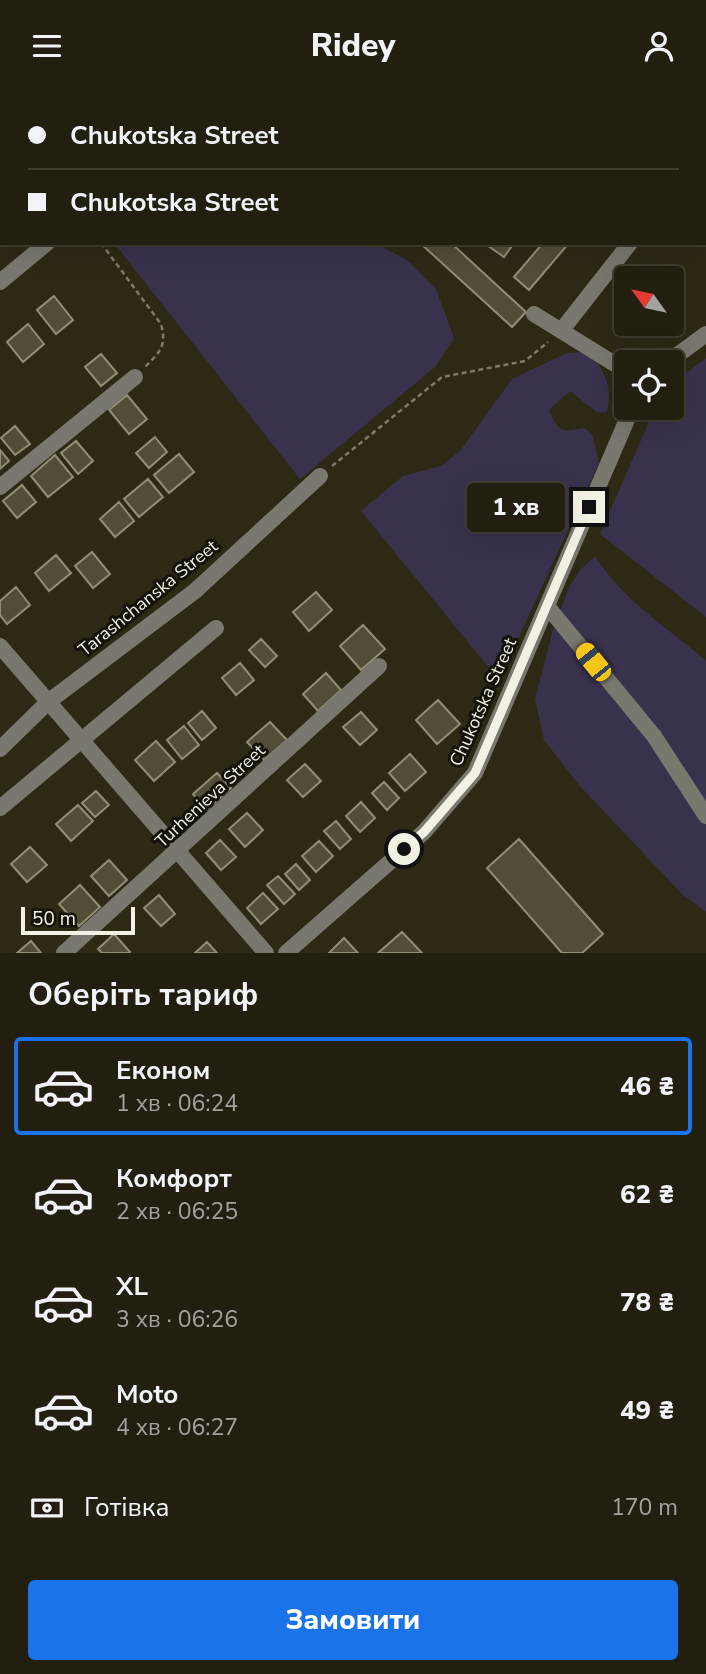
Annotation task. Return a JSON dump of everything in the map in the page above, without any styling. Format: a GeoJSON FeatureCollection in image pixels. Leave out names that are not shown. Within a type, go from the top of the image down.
{"type":"FeatureCollection","features":[{"type":"Feature","properties":{"kind":"street"},"geometry":{"type":"LineString","coordinates":[[0,282],[45,245]]}},
{"type":"Feature","properties":{"kind":"street"},"geometry":{"type":"LineString","coordinates":[[561,331],[628,245]]}},
{"type":"Feature","properties":{"kind":"street"},"geometry":{"type":"LineString","coordinates":[[534,314],[614,364]]}},
{"type":"Feature","properties":{"kind":"street"},"geometry":{"type":"LineString","coordinates":[[684,350],[706,334]]}},
{"type":"Feature","properties":{"kind":"street"},"geometry":{"type":"LineString","coordinates":[[0,487],[135,377]]}},
{"type":"Feature","properties":{"kind":"street","name":"Chukotska Street"},"geometry":{"type":"LineString","coordinates":[[286,953],[424,832],[475,773],[627,420]]}},
{"type":"Feature","properties":{"kind":"street","name":"Tarashchanska Street"},"geometry":{"type":"LineString","coordinates":[[0,749],[48,702],[195,590],[320,476]]}},
{"type":"Feature","properties":{"kind":"street"},"geometry":{"type":"LineString","coordinates":[[547,606],[654,736],[706,816]]}},
{"type":"Feature","properties":{"kind":"street"},"geometry":{"type":"LineString","coordinates":[[0,809],[216,628]]}},
{"type":"Feature","properties":{"kind":"street"},"geometry":{"type":"LineString","coordinates":[[0,646],[266,953]]}},
{"type":"Feature","properties":{"kind":"street","name":"Turhenieva Street"},"geometry":{"type":"LineString","coordinates":[[64,953],[180,851],[379,666]]}},
{"type":"Feature","properties":{"kind":"path"},"geometry":{"type":"LineString","coordinates":[[102,245],[161,324],[166,340],[162,351],[135,377]]}},
{"type":"Feature","properties":{"kind":"path"},"geometry":{"type":"LineString","coordinates":[[320,476],[442,377],[524,361],[561,331]]}},
{"type":"Feature","properties":{"kind":"shaded area"},"geometry":{"type":"Polygon","coordinates":[[[116,245],[379,245],[407,260],[436,289],[454,338],[435,367],[300,479],[116,245]]]}},
{"type":"Feature","properties":{"kind":"shaded area"},"geometry":{"type":"Polygon","coordinates":[[[587,352],[599,365],[606,379],[609,394],[607,412],[598,413],[570,391],[549,410],[558,427],[565,430],[584,428],[592,434],[599,463],[499,680],[361,511],[403,476],[441,466],[460,451],[512,379],[567,353],[587,352]]]}},
{"type":"Feature","properties":{"kind":"shaded area"},"geometry":{"type":"Polygon","coordinates":[[[706,358],[706,617],[600,534],[650,420],[684,420],[684,375],[706,358]]]}},
{"type":"Feature","properties":{"kind":"shaded area"},"geometry":{"type":"Polygon","coordinates":[[[595,556],[632,600],[706,660],[706,912],[682,894],[579,785],[544,740],[535,699],[555,622],[570,586],[580,570],[595,556]]]}},
{"type":"Feature","properties":{"kind":"building"},"geometry":{"type":"Polygon","coordinates":[[[422,245],[453,245],[526,312],[512,327],[422,245]]]}},
{"type":"Feature","properties":{"kind":"building"},"geometry":{"type":"Polygon","coordinates":[[[487,245],[513,245],[504,257],[487,245]]]}},
{"type":"Feature","properties":{"kind":"building"},"geometry":{"type":"Polygon","coordinates":[[[541,245],[567,245],[529,290],[514,277],[541,245]]]}},
{"type":"Feature","properties":{"kind":"building"},"geometry":{"type":"Polygon","coordinates":[[[54,296],[73,320],[56,334],[37,310],[54,296]]]}},
{"type":"Feature","properties":{"kind":"building"},"geometry":{"type":"Polygon","coordinates":[[[28,324],[44,344],[23,362],[7,342],[28,324]]]}},
{"type":"Feature","properties":{"kind":"building"},"geometry":{"type":"Polygon","coordinates":[[[101,354],[117,373],[101,386],[85,367],[101,354]]]}},
{"type":"Feature","properties":{"kind":"building"},"geometry":{"type":"Polygon","coordinates":[[[127,395],[147,419],[129,434],[109,410],[127,395]]]}},
{"type":"Feature","properties":{"kind":"building"},"geometry":{"type":"Polygon","coordinates":[[[15,426],[30,444],[15,455],[1,438],[15,426]]]}},
{"type":"Feature","properties":{"kind":"building"},"geometry":{"type":"Polygon","coordinates":[[[155,437],[167,452],[149,468],[136,453],[155,437]]]}},
{"type":"Feature","properties":{"kind":"building"},"geometry":{"type":"Polygon","coordinates":[[[76,441],[93,461],[78,474],[61,453],[76,441]]]}},
{"type":"Feature","properties":{"kind":"building"},"geometry":{"type":"Polygon","coordinates":[[[0,450],[9,461],[0,469],[0,450]]]}},
{"type":"Feature","properties":{"kind":"building"},"geometry":{"type":"Polygon","coordinates":[[[179,454],[194,472],[169,493],[154,475],[179,454]]]}},
{"type":"Feature","properties":{"kind":"building"},"geometry":{"type":"Polygon","coordinates":[[[55,455],[73,477],[48,497],[31,476],[55,455]]]}},
{"type":"Feature","properties":{"kind":"building"},"geometry":{"type":"Polygon","coordinates":[[[148,479],[163,497],[139,517],[124,499],[148,479]]]}},
{"type":"Feature","properties":{"kind":"building"},"geometry":{"type":"Polygon","coordinates":[[[22,485],[36,502],[17,518],[3,501],[22,485]]]}},
{"type":"Feature","properties":{"kind":"building"},"geometry":{"type":"Polygon","coordinates":[[[119,502],[134,521],[115,537],[100,519],[119,502]]]}},
{"type":"Feature","properties":{"kind":"building"},"geometry":{"type":"Polygon","coordinates":[[[92,552],[110,574],[93,588],[75,566],[92,552]]]}},
{"type":"Feature","properties":{"kind":"building"},"geometry":{"type":"Polygon","coordinates":[[[56,555],[71,573],[49,591],[35,573],[56,555]]]}},
{"type":"Feature","properties":{"kind":"building"},"geometry":{"type":"Polygon","coordinates":[[[16,587],[30,605],[7,624],[0,615],[0,601],[16,587]]]}},
{"type":"Feature","properties":{"kind":"building"},"geometry":{"type":"Polygon","coordinates":[[[316,592],[332,610],[309,631],[293,612],[316,592]]]}},
{"type":"Feature","properties":{"kind":"building"},"geometry":{"type":"Polygon","coordinates":[[[363,625],[385,649],[361,670],[340,646],[363,625]]]}},
{"type":"Feature","properties":{"kind":"building"},"geometry":{"type":"Polygon","coordinates":[[[261,639],[277,656],[265,667],[249,650],[261,639]]]}},
{"type":"Feature","properties":{"kind":"building"},"geometry":{"type":"Polygon","coordinates":[[[240,663],[254,680],[236,695],[222,678],[240,663]]]}},
{"type":"Feature","properties":{"kind":"building"},"geometry":{"type":"Polygon","coordinates":[[[326,673],[341,690],[318,711],[303,694],[326,673]]]}},
{"type":"Feature","properties":{"kind":"building"},"geometry":{"type":"Polygon","coordinates":[[[438,700],[460,724],[437,744],[416,720],[438,700]]]}},
{"type":"Feature","properties":{"kind":"building"},"geometry":{"type":"Polygon","coordinates":[[[202,711],[216,728],[202,740],[188,723],[202,711]]]}},
{"type":"Feature","properties":{"kind":"building"},"geometry":{"type":"Polygon","coordinates":[[[361,712],[377,730],[360,745],[343,727],[361,712]]]}},
{"type":"Feature","properties":{"kind":"building"},"geometry":{"type":"Polygon","coordinates":[[[270,722],[287,740],[264,760],[247,742],[270,722]]]}},
{"type":"Feature","properties":{"kind":"building"},"geometry":{"type":"Polygon","coordinates":[[[184,726],[199,745],[182,759],[167,740],[184,726]]]}},
{"type":"Feature","properties":{"kind":"building"},"geometry":{"type":"Polygon","coordinates":[[[156,741],[175,762],[154,781],[135,760],[156,741]]]}},
{"type":"Feature","properties":{"kind":"building"},"geometry":{"type":"Polygon","coordinates":[[[410,754],[426,772],[405,791],[389,773],[410,754]]]}},
{"type":"Feature","properties":{"kind":"building"},"geometry":{"type":"Polygon","coordinates":[[[305,764],[321,781],[303,797],[287,780],[305,764]]]}},
{"type":"Feature","properties":{"kind":"building"},"geometry":{"type":"Polygon","coordinates":[[[217,773],[231,788],[207,810],[193,794],[217,773]]]}},
{"type":"Feature","properties":{"kind":"building"},"geometry":{"type":"Polygon","coordinates":[[[384,782],[399,798],[387,810],[372,793],[384,782]]]}},
{"type":"Feature","properties":{"kind":"building"},"geometry":{"type":"Polygon","coordinates":[[[96,791],[109,805],[95,817],[82,803],[96,791]]]}},
{"type":"Feature","properties":{"kind":"building"},"geometry":{"type":"Polygon","coordinates":[[[361,802],[375,818],[360,832],[346,816],[361,802]]]}},
{"type":"Feature","properties":{"kind":"building"},"geometry":{"type":"Polygon","coordinates":[[[78,805],[93,821],[71,841],[56,824],[78,805]]]}},
{"type":"Feature","properties":{"kind":"building"},"geometry":{"type":"Polygon","coordinates":[[[247,813],[263,830],[245,847],[229,829],[247,813]]]}},
{"type":"Feature","properties":{"kind":"building"},"geometry":{"type":"Polygon","coordinates":[[[336,821],[351,839],[340,849],[324,831],[336,821]]]}},
{"type":"Feature","properties":{"kind":"building"},"geometry":{"type":"Polygon","coordinates":[[[519,839],[603,934],[582,953],[562,953],[487,868],[519,839]]]}},
{"type":"Feature","properties":{"kind":"building"},"geometry":{"type":"Polygon","coordinates":[[[220,840],[236,857],[221,870],[206,853],[220,840]]]}},
{"type":"Feature","properties":{"kind":"building"},"geometry":{"type":"Polygon","coordinates":[[[319,841],[333,856],[316,872],[302,856],[319,841]]]}},
{"type":"Feature","properties":{"kind":"building"},"geometry":{"type":"Polygon","coordinates":[[[30,847],[47,865],[27,882],[11,864],[30,847]]]}},
{"type":"Feature","properties":{"kind":"building"},"geometry":{"type":"Polygon","coordinates":[[[109,860],[127,880],[109,896],[91,876],[109,860]]]}},
{"type":"Feature","properties":{"kind":"building"},"geometry":{"type":"Polygon","coordinates":[[[296,864],[310,880],[299,890],[285,874],[296,864]]]}},
{"type":"Feature","properties":{"kind":"building"},"geometry":{"type":"Polygon","coordinates":[[[278,876],[295,894],[284,904],[267,885],[278,876]]]}},
{"type":"Feature","properties":{"kind":"building"},"geometry":{"type":"Polygon","coordinates":[[[80,885],[100,907],[79,926],[59,904],[80,885]]]}},
{"type":"Feature","properties":{"kind":"building"},"geometry":{"type":"Polygon","coordinates":[[[263,893],[278,909],[261,924],[247,908],[263,893]]]}},
{"type":"Feature","properties":{"kind":"building"},"geometry":{"type":"Polygon","coordinates":[[[159,895],[175,914],[161,926],[144,908],[159,895]]]}},
{"type":"Feature","properties":{"kind":"building"},"geometry":{"type":"Polygon","coordinates":[[[402,932],[422,953],[378,953],[402,932]]]}},
{"type":"Feature","properties":{"kind":"building"},"geometry":{"type":"Polygon","coordinates":[[[114,934],[129,953],[102,953],[98,949],[114,934]]]}},
{"type":"Feature","properties":{"kind":"building"},"geometry":{"type":"Polygon","coordinates":[[[344,938],[358,953],[329,953],[344,938]]]}},
{"type":"Feature","properties":{"kind":"building"},"geometry":{"type":"Polygon","coordinates":[[[31,941],[41,953],[17,953],[31,941]]]}},
{"type":"Feature","properties":{"kind":"building"},"geometry":{"type":"Polygon","coordinates":[[[207,942],[217,953],[195,953],[207,942]]]}},
{"type":"Feature","properties":{"kind":"route"},"geometry":{"type":"LineString","coordinates":[[404,849],[424,832],[475,773],[589,507]]}}]}
